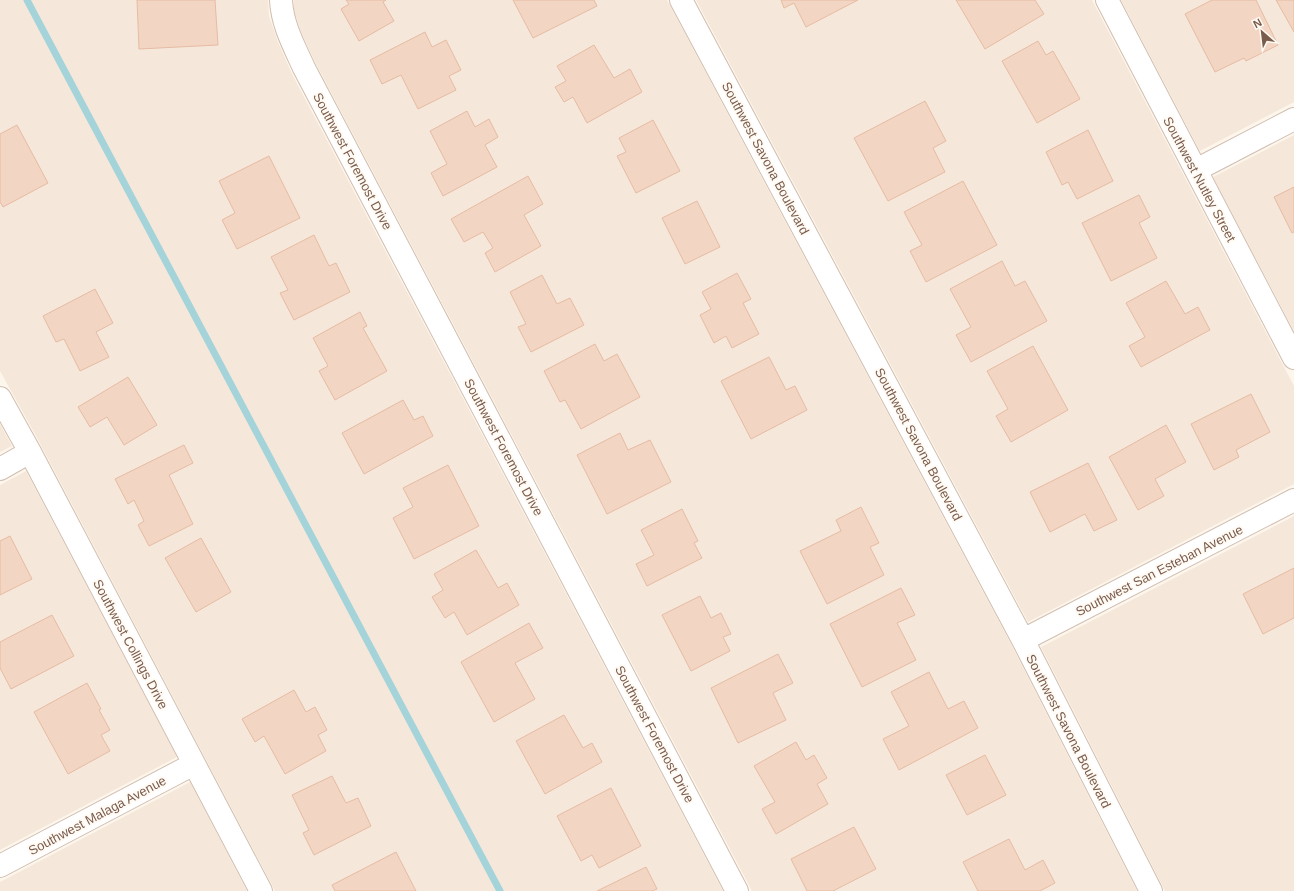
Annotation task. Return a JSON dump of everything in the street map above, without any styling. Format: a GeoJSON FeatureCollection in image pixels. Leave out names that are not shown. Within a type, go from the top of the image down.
{"type":"FeatureCollection","features":[{"type":"Feature","properties":{"kind":"street","name":"Southwest Foremost Drive"},"geometry":{"type":"LineString","coordinates":[[281,0],[281,13],[289,37],[304,68],[737,891]]}},
{"type":"Feature","properties":{"kind":"street","name":"Southwest Savona Boulevard"},"geometry":{"type":"LineString","coordinates":[[681,0],[1023,640],[1151,891]]}},
{"type":"Feature","properties":{"kind":"street","name":"Southwest Nutley Street"},"geometry":{"type":"LineString","coordinates":[[1107,0],[1294,358]]}},
{"type":"Feature","properties":{"kind":"street"},"geometry":{"type":"LineString","coordinates":[[1196,170],[1294,119]]}},
{"type":"Feature","properties":{"kind":"street","name":"Southwest Collings Drive"},"geometry":{"type":"LineString","coordinates":[[0,398],[30,452],[261,891]]}},
{"type":"Feature","properties":{"kind":"street"},"geometry":{"type":"LineString","coordinates":[[0,469],[30,452]]}},
{"type":"Feature","properties":{"kind":"street","name":"Southwest San Esteban Avenue"},"geometry":{"type":"LineString","coordinates":[[1023,640],[1294,500]]}},
{"type":"Feature","properties":{"kind":"street","name":"Southwest Malaga Avenue"},"geometry":{"type":"LineString","coordinates":[[0,866],[194,764]]}},
{"type":"Feature","properties":{"kind":"shaded area"},"geometry":{"type":"Polygon","coordinates":[[[0,0],[268,0],[269,16],[278,42],[292,74],[723,891],[275,891],[35,434],[0,371],[0,0]]]}},
{"type":"Feature","properties":{"kind":"shaded area"},"geometry":{"type":"Polygon","coordinates":[[[294,0],[667,0],[1012,646],[1137,891],[752,891],[315,62],[301,32],[294,11],[294,0]]]}},
{"type":"Feature","properties":{"kind":"shaded area"},"geometry":{"type":"Polygon","coordinates":[[[696,0],[1092,0],[1294,386],[1294,484],[1028,622],[696,0]]]}},
{"type":"Feature","properties":{"kind":"shaded area"},"geometry":{"type":"Polygon","coordinates":[[[1121,0],[1294,0],[1294,102],[1200,151],[1121,0]]]}},
{"type":"Feature","properties":{"kind":"shaded area"},"geometry":{"type":"Polygon","coordinates":[[[1294,135],[1294,331],[1213,177],[1294,135]]]}},
{"type":"Feature","properties":{"kind":"shaded area"},"geometry":{"type":"Polygon","coordinates":[[[0,424],[12,446],[0,452],[0,424]]]}},
{"type":"Feature","properties":{"kind":"shaded area"},"geometry":{"type":"Polygon","coordinates":[[[26,471],[177,757],[0,850],[0,485],[26,471]]]}},
{"type":"Feature","properties":{"kind":"shaded area"},"geometry":{"type":"Polygon","coordinates":[[[1294,516],[1294,891],[1165,891],[1041,647],[1294,516]]]}},
{"type":"Feature","properties":{"kind":"shaded area"},"geometry":{"type":"Polygon","coordinates":[[[190,782],[247,891],[0,891],[0,882],[190,782]]]}},
{"type":"Feature","properties":{"kind":"building"},"geometry":{"type":"Polygon","coordinates":[[[137,0],[215,0],[218,45],[139,49],[137,0]]]}},
{"type":"Feature","properties":{"kind":"building"},"geometry":{"type":"Polygon","coordinates":[[[346,0],[386,0],[383,2],[394,21],[359,41],[341,9],[349,4],[346,0]]]}},
{"type":"Feature","properties":{"kind":"building"},"geometry":{"type":"Polygon","coordinates":[[[513,0],[594,0],[597,6],[533,38],[513,0]]]}},
{"type":"Feature","properties":{"kind":"building"},"geometry":{"type":"Polygon","coordinates":[[[781,0],[858,0],[806,27],[794,3],[784,8],[781,0]]]}},
{"type":"Feature","properties":{"kind":"building"},"geometry":{"type":"Polygon","coordinates":[[[956,0],[1035,0],[1044,14],[985,49],[956,0]]]}},
{"type":"Feature","properties":{"kind":"building"},"geometry":{"type":"Polygon","coordinates":[[[1212,0],[1256,0],[1278,45],[1246,61],[1244,58],[1215,72],[1185,14],[1212,0]]]}},
{"type":"Feature","properties":{"kind":"building"},"geometry":{"type":"Polygon","coordinates":[[[1276,0],[1294,0],[1294,32],[1276,0]]]}},
{"type":"Feature","properties":{"kind":"building"},"geometry":{"type":"Polygon","coordinates":[[[425,32],[432,47],[446,40],[461,70],[449,76],[456,90],[418,109],[401,75],[382,84],[370,60],[425,32]]]}},
{"type":"Feature","properties":{"kind":"building"},"geometry":{"type":"Polygon","coordinates":[[[1038,41],[1046,55],[1053,51],[1080,99],[1037,123],[1002,61],[1038,41]]]}},
{"type":"Feature","properties":{"kind":"building"},"geometry":{"type":"Polygon","coordinates":[[[594,45],[614,78],[630,69],[642,92],[587,123],[573,97],[564,102],[555,87],[566,81],[557,66],[594,45]]]}},
{"type":"Feature","properties":{"kind":"building"},"geometry":{"type":"Polygon","coordinates":[[[925,101],[946,141],[933,148],[945,172],[888,201],[854,138],[925,101]]]}},
{"type":"Feature","properties":{"kind":"building"},"geometry":{"type":"Polygon","coordinates":[[[467,111],[475,127],[489,119],[498,137],[485,145],[497,167],[443,196],[431,173],[447,164],[430,131],[467,111]]]}},
{"type":"Feature","properties":{"kind":"building"},"geometry":{"type":"Polygon","coordinates":[[[653,120],[680,171],[636,193],[617,156],[626,152],[619,138],[653,120]]]}},
{"type":"Feature","properties":{"kind":"building"},"geometry":{"type":"Polygon","coordinates":[[[17,125],[48,183],[3,207],[0,202],[0,134],[17,125]]]}},
{"type":"Feature","properties":{"kind":"building"},"geometry":{"type":"Polygon","coordinates":[[[1088,130],[1113,181],[1077,199],[1068,182],[1062,185],[1046,152],[1088,130]]]}},
{"type":"Feature","properties":{"kind":"building"},"geometry":{"type":"Polygon","coordinates":[[[269,156],[300,218],[237,249],[222,220],[235,213],[219,181],[269,156]]]}},
{"type":"Feature","properties":{"kind":"building"},"geometry":{"type":"Polygon","coordinates":[[[528,176],[543,204],[524,215],[541,246],[495,272],[485,253],[493,248],[483,232],[464,242],[451,219],[528,176]]]}},
{"type":"Feature","properties":{"kind":"building"},"geometry":{"type":"Polygon","coordinates":[[[963,181],[997,245],[926,282],[910,251],[922,245],[904,212],[963,181]]]}},
{"type":"Feature","properties":{"kind":"building"},"geometry":{"type":"Polygon","coordinates":[[[1294,187],[1294,232],[1292,233],[1274,197],[1294,187]]]}},
{"type":"Feature","properties":{"kind":"building"},"geometry":{"type":"Polygon","coordinates":[[[1139,195],[1150,217],[1139,223],[1157,258],[1111,281],[1082,223],[1139,195]]]}},
{"type":"Feature","properties":{"kind":"building"},"geometry":{"type":"Polygon","coordinates":[[[697,201],[720,247],[685,264],[662,218],[697,201]]]}},
{"type":"Feature","properties":{"kind":"building"},"geometry":{"type":"Polygon","coordinates":[[[314,235],[329,266],[336,263],[350,292],[294,320],[280,293],[288,290],[271,257],[314,235]]]}},
{"type":"Feature","properties":{"kind":"building"},"geometry":{"type":"Polygon","coordinates":[[[1002,261],[1015,286],[1025,281],[1047,321],[971,362],[956,335],[971,327],[950,289],[1002,261]]]}},
{"type":"Feature","properties":{"kind":"building"},"geometry":{"type":"Polygon","coordinates":[[[737,273],[751,299],[743,303],[759,334],[732,348],[726,336],[714,343],[700,315],[711,309],[702,292],[737,273]]]}},
{"type":"Feature","properties":{"kind":"building"},"geometry":{"type":"Polygon","coordinates":[[[542,275],[557,304],[570,298],[584,325],[531,352],[518,327],[526,324],[510,292],[542,275]]]}},
{"type":"Feature","properties":{"kind":"building"},"geometry":{"type":"Polygon","coordinates":[[[1166,281],[1185,314],[1198,307],[1210,330],[1141,367],[1129,346],[1145,337],[1126,303],[1166,281]]]}},
{"type":"Feature","properties":{"kind":"building"},"geometry":{"type":"Polygon","coordinates":[[[95,289],[113,323],[96,332],[109,357],[80,371],[64,339],[56,342],[43,316],[95,289]]]}},
{"type":"Feature","properties":{"kind":"building"},"geometry":{"type":"Polygon","coordinates":[[[360,312],[367,326],[363,328],[387,371],[335,400],[319,371],[328,366],[313,338],[360,312]]]}},
{"type":"Feature","properties":{"kind":"building"},"geometry":{"type":"Polygon","coordinates":[[[595,344],[604,361],[617,354],[640,397],[581,429],[565,400],[560,402],[544,371],[595,344]]]}},
{"type":"Feature","properties":{"kind":"building"},"geometry":{"type":"Polygon","coordinates":[[[1033,346],[1068,410],[1011,442],[996,416],[1008,409],[987,371],[1033,346]]]}},
{"type":"Feature","properties":{"kind":"building"},"geometry":{"type":"Polygon","coordinates":[[[769,357],[786,390],[795,386],[807,410],[751,439],[721,381],[769,357]]]}},
{"type":"Feature","properties":{"kind":"building"},"geometry":{"type":"Polygon","coordinates":[[[128,377],[157,425],[124,445],[107,417],[90,427],[78,407],[128,377]]]}},
{"type":"Feature","properties":{"kind":"building"},"geometry":{"type":"Polygon","coordinates":[[[1251,394],[1270,432],[1236,450],[1239,457],[1214,470],[1191,424],[1251,394]]]}},
{"type":"Feature","properties":{"kind":"building"},"geometry":{"type":"Polygon","coordinates":[[[403,400],[414,420],[423,416],[433,436],[364,474],[342,433],[403,400]]]}},
{"type":"Feature","properties":{"kind":"building"},"geometry":{"type":"Polygon","coordinates":[[[1166,425],[1186,462],[1155,479],[1164,496],[1138,510],[1109,457],[1166,425]]]}},
{"type":"Feature","properties":{"kind":"building"},"geometry":{"type":"Polygon","coordinates":[[[620,433],[628,450],[650,440],[671,482],[607,514],[577,455],[620,433]]]}},
{"type":"Feature","properties":{"kind":"building"},"geometry":{"type":"Polygon","coordinates":[[[184,445],[193,463],[169,475],[193,524],[149,546],[138,525],[144,521],[134,500],[128,504],[115,479],[184,445]]]}},
{"type":"Feature","properties":{"kind":"building"},"geometry":{"type":"Polygon","coordinates":[[[1088,463],[1117,520],[1094,531],[1085,514],[1050,532],[1030,492],[1088,463]]]}},
{"type":"Feature","properties":{"kind":"building"},"geometry":{"type":"Polygon","coordinates":[[[448,465],[479,526],[414,559],[393,518],[413,507],[403,488],[448,465]]]}},
{"type":"Feature","properties":{"kind":"building"},"geometry":{"type":"Polygon","coordinates":[[[861,507],[879,543],[870,547],[884,575],[827,604],[800,551],[841,531],[836,520],[861,507]]]}},
{"type":"Feature","properties":{"kind":"building"},"geometry":{"type":"Polygon","coordinates":[[[682,509],[698,541],[694,543],[702,558],[647,586],[636,564],[654,555],[641,530],[682,509]]]}},
{"type":"Feature","properties":{"kind":"building"},"geometry":{"type":"Polygon","coordinates":[[[10,536],[32,579],[0,595],[0,541],[10,536]]]}},
{"type":"Feature","properties":{"kind":"building"},"geometry":{"type":"Polygon","coordinates":[[[201,538],[231,592],[196,612],[165,558],[201,538]]]}},
{"type":"Feature","properties":{"kind":"building"},"geometry":{"type":"Polygon","coordinates":[[[476,550],[498,588],[507,583],[519,605],[467,635],[454,612],[445,618],[432,597],[443,590],[434,574],[476,550]]]}},
{"type":"Feature","properties":{"kind":"building"},"geometry":{"type":"Polygon","coordinates":[[[1294,568],[1294,618],[1263,634],[1243,594],[1294,568]]]}},
{"type":"Feature","properties":{"kind":"building"},"geometry":{"type":"Polygon","coordinates":[[[901,588],[915,615],[897,623],[916,660],[862,687],[830,624],[901,588]]]}},
{"type":"Feature","properties":{"kind":"building"},"geometry":{"type":"Polygon","coordinates":[[[700,596],[711,618],[721,613],[731,634],[723,637],[730,651],[691,671],[662,615],[700,596]]]}},
{"type":"Feature","properties":{"kind":"building"},"geometry":{"type":"Polygon","coordinates":[[[52,615],[74,656],[11,689],[0,668],[0,642],[52,615]]]}},
{"type":"Feature","properties":{"kind":"building"},"geometry":{"type":"Polygon","coordinates":[[[529,623],[543,648],[515,663],[535,699],[494,722],[461,662],[529,623]]]}},
{"type":"Feature","properties":{"kind":"building"},"geometry":{"type":"Polygon","coordinates":[[[778,654],[793,683],[773,693],[786,720],[738,743],[711,688],[778,654]]]}},
{"type":"Feature","properties":{"kind":"building"},"geometry":{"type":"Polygon","coordinates":[[[929,672],[948,709],[964,701],[978,728],[899,770],[883,739],[909,726],[891,692],[929,672]]]}},
{"type":"Feature","properties":{"kind":"building"},"geometry":{"type":"Polygon","coordinates":[[[87,683],[110,730],[101,735],[110,751],[68,774],[34,712],[87,683]]]}},
{"type":"Feature","properties":{"kind":"building"},"geometry":{"type":"Polygon","coordinates":[[[294,690],[306,712],[315,707],[327,730],[318,735],[326,751],[285,774],[264,736],[255,742],[242,719],[294,690]]]}},
{"type":"Feature","properties":{"kind":"building"},"geometry":{"type":"Polygon","coordinates":[[[564,715],[583,748],[592,743],[602,762],[545,794],[516,741],[564,715]]]}},
{"type":"Feature","properties":{"kind":"building"},"geometry":{"type":"Polygon","coordinates":[[[796,742],[806,760],[814,755],[827,778],[817,784],[828,804],[776,834],[762,809],[775,802],[754,766],[796,742]]]}},
{"type":"Feature","properties":{"kind":"building"},"geometry":{"type":"Polygon","coordinates":[[[985,755],[1006,795],[967,815],[946,775],[985,755]]]}},
{"type":"Feature","properties":{"kind":"building"},"geometry":{"type":"Polygon","coordinates":[[[332,776],[346,803],[358,798],[371,826],[314,855],[303,833],[309,830],[292,795],[332,776]]]}},
{"type":"Feature","properties":{"kind":"building"},"geometry":{"type":"Polygon","coordinates":[[[611,788],[641,846],[599,868],[592,855],[581,861],[557,816],[611,788]]]}},
{"type":"Feature","properties":{"kind":"building"},"geometry":{"type":"Polygon","coordinates":[[[854,827],[876,869],[833,891],[807,891],[791,859],[854,827]]]}},
{"type":"Feature","properties":{"kind":"building"},"geometry":{"type":"Polygon","coordinates":[[[1009,839],[1025,870],[1043,860],[1055,883],[1040,891],[978,891],[963,862],[1009,839]]]}},
{"type":"Feature","properties":{"kind":"building"},"geometry":{"type":"Polygon","coordinates":[[[396,852],[416,891],[335,891],[332,885],[396,852]]]}},
{"type":"Feature","properties":{"kind":"building"},"geometry":{"type":"Polygon","coordinates":[[[646,867],[657,889],[652,891],[597,891],[646,867]]]}},
{"type":"Feature","properties":{"kind":"waterway"},"geometry":{"type":"LineString","coordinates":[[27,0],[500,891]]}}]}
